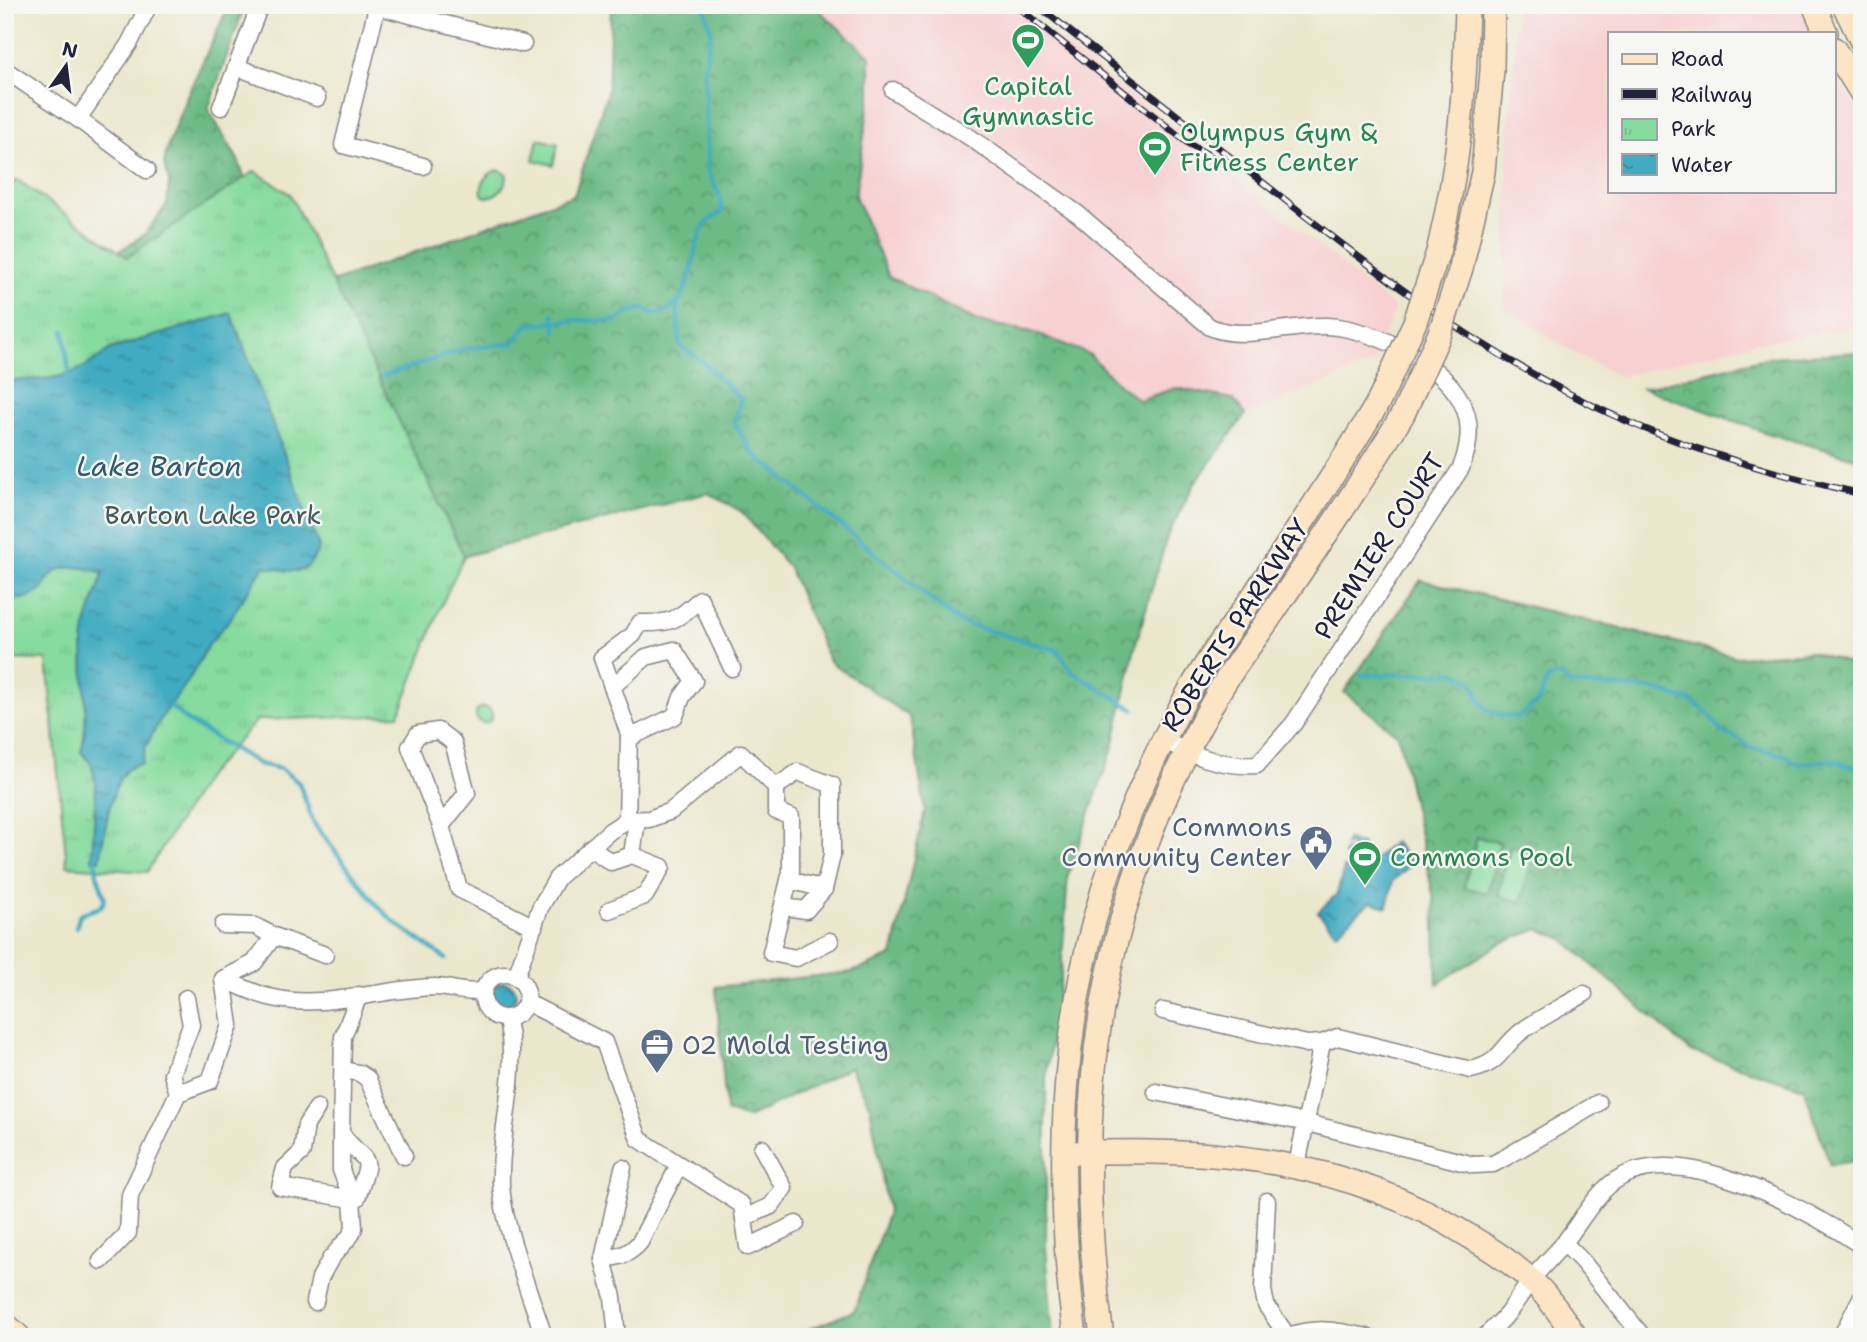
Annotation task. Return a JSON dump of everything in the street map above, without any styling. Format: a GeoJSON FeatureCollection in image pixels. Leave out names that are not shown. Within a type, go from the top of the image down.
{"type":"FeatureCollection","features":[{"type":"Feature","properties":{"kind":"main road","name":"ROBERTS PARKWAY"},"geometry":{"type":"LineString","coordinates":[[1075,1337],[1065,1228],[1062,1154],[1069,1048],[1081,973],[1100,897],[1143,779],[1163,740],[1201,672],[1344,461],[1380,399],[1415,321],[1438,252],[1450,204],[1461,132],[1467,5]]}},
{"type":"Feature","properties":{"kind":"main road","name":"ROBERTS PARKWAY"},"geometry":{"type":"LineString","coordinates":[[1102,1337],[1089,1153],[1090,1097],[1106,978],[1125,904],[1141,855],[1171,783],[1217,695],[1376,459],[1402,414],[1440,333],[1461,268],[1483,173],[1490,108],[1493,5]]}},
{"type":"Feature","properties":{"kind":"main road"},"geometry":{"type":"LineString","coordinates":[[1814,5],[1826,32]]}},
{"type":"Feature","properties":{"kind":"main road"},"geometry":{"type":"LineString","coordinates":[[1844,5],[1862,42]]}},
{"type":"Feature","properties":{"kind":"main road"},"geometry":{"type":"LineString","coordinates":[[1836,52],[1862,94]]}},
{"type":"Feature","properties":{"kind":"main road"},"geometry":{"type":"LineString","coordinates":[[1062,1154],[1179,1153],[1248,1158],[1297,1165],[1387,1193],[1436,1215],[1494,1251],[1531,1280],[1553,1304],[1576,1337]]}},
{"type":"Feature","properties":{"kind":"main road"},"geometry":{"type":"LineString","coordinates":[[5,1324],[19,1337]]}},
{"type":"Feature","properties":{"kind":"street"},"geometry":{"type":"LineString","coordinates":[[221,107],[260,5]]}},
{"type":"Feature","properties":{"kind":"street"},"geometry":{"type":"LineString","coordinates":[[423,166],[343,145],[374,6],[523,44]]}},
{"type":"Feature","properties":{"kind":"street"},"geometry":{"type":"LineString","coordinates":[[78,119],[129,44],[144,7]]}},
{"type":"Feature","properties":{"kind":"street"},"geometry":{"type":"LineString","coordinates":[[237,67],[317,98]]}},
{"type":"Feature","properties":{"kind":"street"},"geometry":{"type":"LineString","coordinates":[[5,70],[147,170]]}},
{"type":"Feature","properties":{"kind":"street","name":"PREMIER COURT"},"geometry":{"type":"LineString","coordinates":[[893,90],[971,138],[1077,214],[1210,327],[1223,332],[1240,333],[1329,326],[1361,332],[1397,346],[1437,373],[1450,386],[1466,412],[1469,440],[1461,468],[1293,723],[1271,751],[1257,765],[1235,766],[1211,761],[1163,740]]}},
{"type":"Feature","properties":{"kind":"street"},"geometry":{"type":"LineString","coordinates":[[632,855],[629,738],[602,658],[633,635],[640,623],[660,623],[682,616],[700,599],[732,668]]}},
{"type":"Feature","properties":{"kind":"street"},"geometry":{"type":"LineString","coordinates":[[612,687],[646,657],[674,650],[694,681],[682,696],[676,716],[629,738]]}},
{"type":"Feature","properties":{"kind":"street"},"geometry":{"type":"LineString","coordinates":[[441,826],[467,793],[453,742],[438,731],[418,734],[410,747],[441,826],[459,888],[534,927]]}},
{"type":"Feature","properties":{"kind":"street"},"geometry":{"type":"LineString","coordinates":[[516,977],[541,908],[557,878],[590,848],[632,820],[649,819],[671,811],[741,753],[776,787],[776,811],[791,817],[789,880],[771,953],[796,958],[830,941]]}},
{"type":"Feature","properties":{"kind":"street"},"geometry":{"type":"LineString","coordinates":[[776,787],[798,772],[832,785],[832,855],[824,889],[806,910],[783,907]]}},
{"type":"Feature","properties":{"kind":"street"},"geometry":{"type":"LineString","coordinates":[[590,848],[611,862],[632,855],[662,867],[645,896],[609,910]]}},
{"type":"Feature","properties":{"kind":"street"},"geometry":{"type":"LineString","coordinates":[[789,880],[824,889]]}},
{"type":"Feature","properties":{"kind":"street"},"geometry":{"type":"LineString","coordinates":[[223,926],[255,926],[325,955]]}},
{"type":"Feature","properties":{"kind":"street"},"geometry":{"type":"LineString","coordinates":[[223,979],[254,963],[274,936]]}},
{"type":"Feature","properties":{"kind":"street"},"geometry":{"type":"LineString","coordinates":[[505,973],[516,977],[526,989],[526,1002],[519,1013],[506,1018],[487,1010],[484,1004],[485,985],[494,976],[505,973]]}},
{"type":"Feature","properties":{"kind":"street"},"geometry":{"type":"LineString","coordinates":[[223,979],[268,997],[290,1000],[320,1000],[436,987],[476,993],[483,990]]}},
{"type":"Feature","properties":{"kind":"street"},"geometry":{"type":"LineString","coordinates":[[178,1093],[210,1081],[230,1025],[223,979]]}},
{"type":"Feature","properties":{"kind":"street"},"geometry":{"type":"LineString","coordinates":[[1163,1011],[1307,1044],[1322,1043],[1338,1037],[1471,1070],[1496,1061],[1507,1044],[1523,1030],[1584,994]]}},
{"type":"Feature","properties":{"kind":"street"},"geometry":{"type":"LineString","coordinates":[[315,1302],[320,1278],[331,1258],[354,1228],[352,1199],[341,1170],[342,1070],[344,1037],[359,995]]}},
{"type":"Feature","properties":{"kind":"street"},"geometry":{"type":"LineString","coordinates":[[101,1262],[128,1233],[130,1195],[178,1093],[172,1074],[191,1025],[186,998]]}},
{"type":"Feature","properties":{"kind":"street"},"geometry":{"type":"LineString","coordinates":[[526,1002],[604,1042],[639,1139],[742,1205],[748,1247],[796,1224]]}},
{"type":"Feature","properties":{"kind":"street"},"geometry":{"type":"LineString","coordinates":[[506,1018],[510,1033],[509,1068],[500,1153],[501,1186],[509,1227],[544,1337]]}},
{"type":"Feature","properties":{"kind":"street"},"geometry":{"type":"LineString","coordinates":[[1297,1165],[1322,1043]]}},
{"type":"Feature","properties":{"kind":"street"},"geometry":{"type":"LineString","coordinates":[[342,1070],[359,1073],[367,1079],[404,1156]]}},
{"type":"Feature","properties":{"kind":"street"},"geometry":{"type":"LineString","coordinates":[[1156,1092],[1307,1123],[1474,1165],[1493,1164],[1598,1102]]}},
{"type":"Feature","properties":{"kind":"street"},"geometry":{"type":"LineString","coordinates":[[317,1108],[306,1125],[302,1152],[285,1168],[280,1187],[357,1198],[367,1166],[365,1157],[341,1133]]}},
{"type":"Feature","properties":{"kind":"street"},"geometry":{"type":"LineString","coordinates":[[744,1218],[771,1206],[784,1188],[762,1148]]}},
{"type":"Feature","properties":{"kind":"street"},"geometry":{"type":"LineString","coordinates":[[603,1259],[632,1251],[680,1165]]}},
{"type":"Feature","properties":{"kind":"street"},"geometry":{"type":"LineString","coordinates":[[617,1337],[613,1297],[603,1259],[623,1168]]}},
{"type":"Feature","properties":{"kind":"street"},"geometry":{"type":"LineString","coordinates":[[1485,1337],[1507,1314],[1603,1191],[1624,1174],[1650,1169],[1708,1172],[1750,1185],[1862,1246]]}},
{"type":"Feature","properties":{"kind":"street"},"geometry":{"type":"LineString","coordinates":[[1267,1201],[1263,1290],[1266,1305],[1288,1336],[1307,1330],[1326,1329],[1367,1337]]}},
{"type":"Feature","properties":{"kind":"street"},"geometry":{"type":"LineString","coordinates":[[1564,1243],[1582,1261],[1643,1337]]}},
{"type":"Feature","properties":{"kind":"street"},"geometry":{"type":"LineString","coordinates":[[1841,1337],[1862,1296]]}},
{"type":"Feature","properties":{"kind":"shaded area"},"geometry":{"type":"Polygon","coordinates":[[[813,5],[1010,5],[1176,129],[1395,308],[1373,363],[1245,415],[1232,399],[1176,388],[1139,400],[1119,385],[1089,354],[1036,333],[977,321],[889,277],[855,196],[870,96],[870,56],[813,5]]]}},
{"type":"Feature","properties":{"kind":"shaded area"},"geometry":{"type":"Polygon","coordinates":[[[1517,5],[1801,5],[1814,32],[1608,32],[1608,192],[1836,192],[1836,75],[1862,116],[1862,326],[1753,343],[1620,377],[1564,347],[1505,308],[1508,139],[1517,5]]]}},
{"type":"Feature","properties":{"kind":"green space"},"geometry":{"type":"Polygon","coordinates":[[[229,5],[245,5],[208,109],[238,160],[245,180],[230,302],[104,261],[145,234],[167,204],[169,182],[164,163],[168,145],[187,96],[229,5]]]}},
{"type":"Feature","properties":{"kind":"green space"},"geometry":{"type":"Polygon","coordinates":[[[611,5],[813,5],[870,56],[870,96],[855,196],[889,277],[977,321],[1036,333],[1089,354],[1119,385],[1139,400],[1176,388],[1233,399],[1245,415],[1195,483],[1168,534],[1136,643],[1113,747],[1068,875],[1061,975],[1046,1078],[1046,1248],[1053,1337],[790,1337],[854,1311],[888,1212],[870,1106],[850,1067],[748,1118],[726,1111],[716,987],[852,972],[892,956],[925,810],[910,717],[829,661],[789,568],[742,512],[708,493],[464,556],[332,282],[574,195],[608,90],[611,5]]]}},
{"type":"Feature","properties":{"kind":"green space"},"geometry":{"type":"Polygon","coordinates":[[[538,139],[558,144],[553,165],[533,160],[538,139]]]}},
{"type":"Feature","properties":{"kind":"green space"},"geometry":{"type":"Polygon","coordinates":[[[500,170],[507,175],[503,187],[497,193],[485,197],[482,194],[484,181],[492,172],[500,170]]]}},
{"type":"Feature","properties":{"kind":"green space","name":"Barton Lake Park"},"geometry":{"type":"Polygon","coordinates":[[[255,171],[290,194],[464,556],[441,606],[399,715],[257,720],[207,776],[147,872],[67,866],[47,660],[5,659],[5,189],[17,180],[127,257],[255,171]]]}},
{"type":"Feature","properties":{"kind":"green space"},"geometry":{"type":"Polygon","coordinates":[[[1862,352],[1862,460],[1770,434],[1643,388],[1770,357],[1862,352]]]}},
{"type":"Feature","properties":{"kind":"green space"},"geometry":{"type":"Polygon","coordinates":[[[1421,580],[1737,657],[1812,652],[1862,667],[1862,1160],[1830,1165],[1804,1088],[1690,1051],[1562,938],[1539,929],[1501,943],[1437,984],[1434,899],[1398,735],[1344,692],[1421,580]]]}},
{"type":"Feature","properties":{"kind":"green space"},"geometry":{"type":"Polygon","coordinates":[[[481,707],[487,707],[492,715],[490,721],[481,723],[476,718],[476,712],[481,707]]]}},
{"type":"Feature","properties":{"kind":"green space"},"geometry":{"type":"Polygon","coordinates":[[[1477,837],[1500,843],[1487,893],[1464,887],[1477,837]]]}},
{"type":"Feature","properties":{"kind":"green space"},"geometry":{"type":"Polygon","coordinates":[[[1511,846],[1534,853],[1521,902],[1498,896],[1511,846]]]}},
{"type":"Feature","properties":{"kind":"water","name":"Lake Barton"},"geometry":{"type":"Polygon","coordinates":[[[231,313],[319,547],[304,569],[291,571],[264,566],[161,718],[145,748],[142,764],[131,767],[118,783],[109,809],[100,860],[92,860],[96,783],[91,764],[81,752],[86,713],[83,647],[88,619],[103,573],[83,568],[62,569],[51,576],[37,593],[5,602],[5,381],[61,376],[84,367],[110,349],[231,313]]]}},
{"type":"Feature","properties":{"kind":"water"},"geometry":{"type":"Polygon","coordinates":[[[1347,840],[1362,844],[1359,859],[1343,855],[1345,850],[1351,853],[1353,847],[1345,846],[1347,840]]]}},
{"type":"Feature","properties":{"kind":"water","name":"Commons Pool"},"geometry":{"type":"Polygon","coordinates":[[[1394,842],[1413,863],[1393,881],[1387,907],[1370,902],[1336,933],[1318,912],[1337,894],[1344,868],[1360,873],[1394,842]]]}},
{"type":"Feature","properties":{"kind":"water"},"geometry":{"type":"Polygon","coordinates":[[[504,982],[515,989],[516,994],[509,1005],[504,1006],[493,999],[492,994],[499,983],[504,982]]]}},
{"type":"Feature","properties":{"kind":"waterway"},"geometry":{"type":"LineString","coordinates":[[383,376],[464,349],[513,343],[527,325],[574,320],[616,321],[630,312],[645,308],[652,314],[666,311],[676,304],[688,282],[702,229],[722,211],[720,196],[708,172],[704,72],[711,31],[704,5]]}},
{"type":"Feature","properties":{"kind":"waterway"},"geometry":{"type":"LineString","coordinates":[[677,302],[680,346],[702,361],[741,399],[734,422],[753,453],[959,622],[1057,650],[1073,672],[1133,709]]}},
{"type":"Feature","properties":{"kind":"waterway"},"geometry":{"type":"LineString","coordinates":[[553,314],[556,331]]}},
{"type":"Feature","properties":{"kind":"waterway"},"geometry":{"type":"LineString","coordinates":[[64,331],[69,374]]}},
{"type":"Feature","properties":{"kind":"waterway"},"geometry":{"type":"LineString","coordinates":[[1361,675],[1456,673],[1474,685],[1481,702],[1488,710],[1518,717],[1538,702],[1548,678],[1562,675],[1570,684],[1652,689],[1692,701],[1707,712],[1722,732],[1736,737],[1751,748],[1785,755],[1794,762],[1831,760],[1862,769]]}},
{"type":"Feature","properties":{"kind":"waterway"},"geometry":{"type":"LineString","coordinates":[[171,706],[186,720],[259,764],[281,769],[299,783],[314,824],[376,904],[394,922],[446,959]]}},
{"type":"Feature","properties":{"kind":"waterway"},"geometry":{"type":"LineString","coordinates":[[76,928],[80,914],[101,907],[105,899],[95,860]]}},
{"type":"Feature","properties":{"kind":"railway"},"geometry":{"type":"LineString","coordinates":[[1015,5],[1189,144],[1230,167]]}},
{"type":"Feature","properties":{"kind":"railway"},"geometry":{"type":"LineString","coordinates":[[1037,5],[1346,248],[1493,351],[1606,412],[1677,441],[1787,476],[1862,494]]}},
{"type":"Feature","properties":{"kind":"place","name":"Capital Gymnastic"},"geometry":{"type":"Point","coordinates":[1028,70]}},
{"type":"Feature","properties":{"kind":"place","name":"Olympus Gym & Fitness Center"},"geometry":{"type":"Point","coordinates":[1155,177]}},
{"type":"Feature","properties":{"kind":"place","name":"Commons Community Center"},"geometry":{"type":"Point","coordinates":[1316,872]}},
{"type":"Feature","properties":{"kind":"place","name":"Commons Pool"},"geometry":{"type":"Point","coordinates":[1365,887]}},
{"type":"Feature","properties":{"kind":"place","name":"O2 Mold Testing"},"geometry":{"type":"Point","coordinates":[657,1075]}}]}
